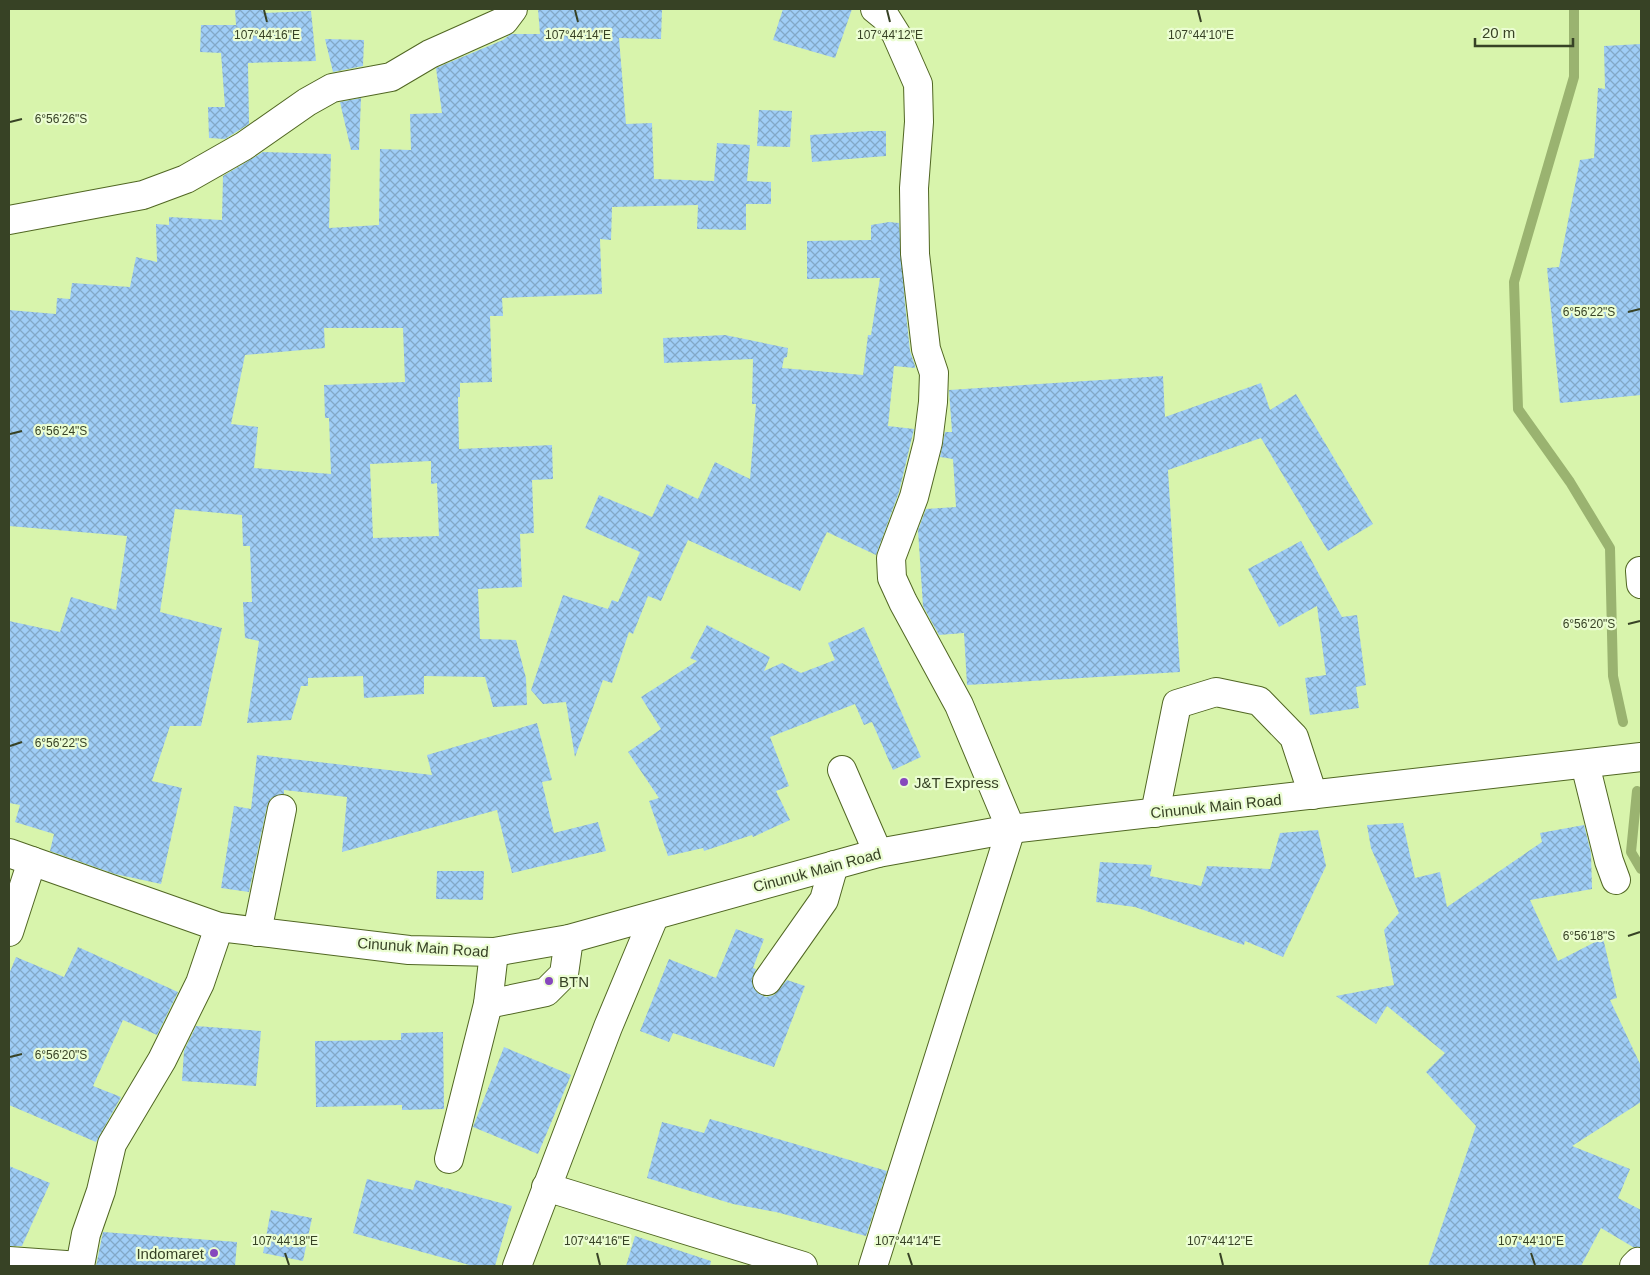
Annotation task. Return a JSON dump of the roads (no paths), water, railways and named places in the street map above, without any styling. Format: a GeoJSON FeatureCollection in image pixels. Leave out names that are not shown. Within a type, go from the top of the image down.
{"type":"FeatureCollection","features":[{"type":"Feature","properties":{"kind":"main road"},"geometry":{"type":"LineString","coordinates":[[9,220],[143,194],[186,179],[244,146],[307,102],[332,88],[391,76],[430,54],[504,20],[513,9]]}},
{"type":"Feature","properties":{"kind":"main road"},"geometry":{"type":"LineString","coordinates":[[873,1266],[1011,829],[960,705],[903,602],[892,578],[891,558],[914,498],[928,442],[933,402],[934,373],[926,349],[915,254],[914,188],[919,122],[918,84],[896,34],[886,18],[875,9]]}},
{"type":"Feature","properties":{"kind":"main road"},"geometry":{"type":"LineString","coordinates":[[1155,813],[1177,704],[1216,692],[1260,701],[1294,737],[1313,795]]}},
{"type":"Feature","properties":{"kind":"main road","name":"Cinunuk Main Road"},"geometry":{"type":"LineString","coordinates":[[20,857],[219,927],[410,950],[494,952],[569,939],[654,917],[834,864],[878,853],[1011,829],[1641,757]]}},
{"type":"Feature","properties":{"kind":"main road"},"geometry":{"type":"LineString","coordinates":[[1585,764],[1609,861],[1616,880]]}},
{"type":"Feature","properties":{"kind":"main road"},"geometry":{"type":"LineString","coordinates":[[842,770],[878,853]]}},
{"type":"Feature","properties":{"kind":"main road"},"geometry":{"type":"LineString","coordinates":[[257,932],[282,809]]}},
{"type":"Feature","properties":{"kind":"main road"},"geometry":{"type":"LineString","coordinates":[[9,932],[20,857]]}},
{"type":"Feature","properties":{"kind":"main road"},"geometry":{"type":"LineString","coordinates":[[767,981],[824,900],[834,864]]}},
{"type":"Feature","properties":{"kind":"main road"},"geometry":{"type":"LineString","coordinates":[[517,1266],[546,1188],[654,917]]}},
{"type":"Feature","properties":{"kind":"main road"},"geometry":{"type":"LineString","coordinates":[[9,1261],[80,1266],[86,1234],[101,1191],[112,1144],[162,1060],[200,983],[219,927]]}},
{"type":"Feature","properties":{"kind":"main road"},"geometry":{"type":"LineString","coordinates":[[488,1004],[546,992],[564,974],[569,939]]}},
{"type":"Feature","properties":{"kind":"main road"},"geometry":{"type":"LineString","coordinates":[[449,1159],[488,1004],[494,952]]}},
{"type":"Feature","properties":{"kind":"main road"},"geometry":{"type":"LineString","coordinates":[[546,1188],[803,1266]]}},
{"type":"Feature","properties":{"kind":"main road"},"geometry":{"type":"LineString","coordinates":[[1634,1266],[1638,1262],[1641,1263]]}},
{"type":"Feature","properties":{"kind":"waterway"},"geometry":{"type":"LineString","coordinates":[[1574,9],[1574,77],[1514,282],[1518,409],[1570,482],[1610,548],[1613,676],[1623,722]]}},
{"type":"Feature","properties":{"kind":"waterway"},"geometry":{"type":"LineString","coordinates":[[1637,791],[1631,852],[1641,869]]}},
{"type":"Feature","properties":{"kind":"place","name":"J&T Express"},"geometry":{"type":"Point","coordinates":[904,782]}},
{"type":"Feature","properties":{"kind":"place","name":"BTN"},"geometry":{"type":"Point","coordinates":[549,981]}},
{"type":"Feature","properties":{"kind":"place","name":"Indomaret"},"geometry":{"type":"Point","coordinates":[214,1253]}}]}
